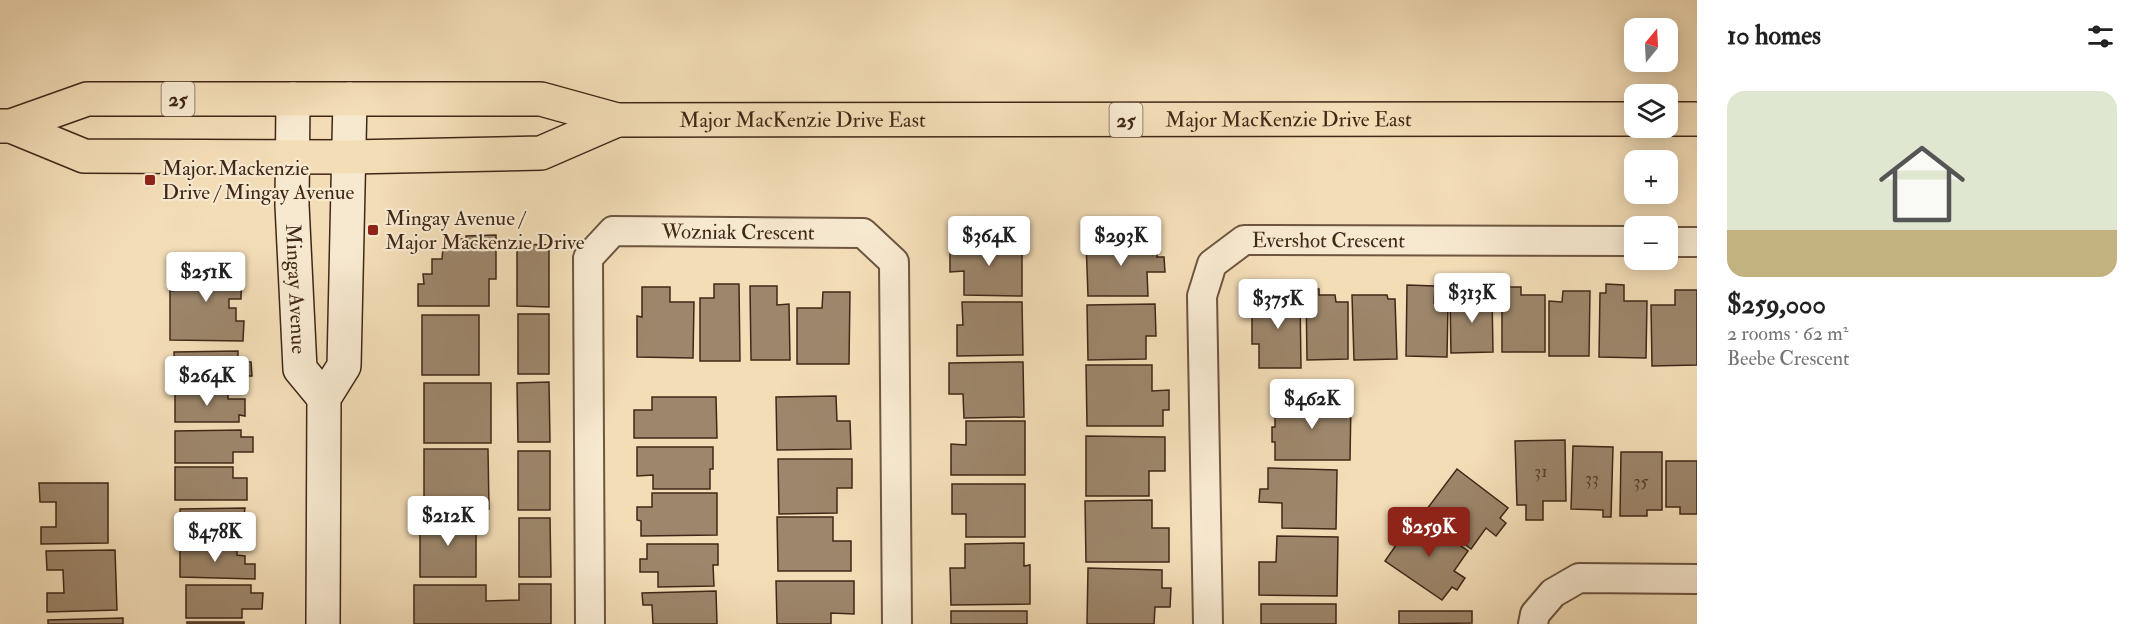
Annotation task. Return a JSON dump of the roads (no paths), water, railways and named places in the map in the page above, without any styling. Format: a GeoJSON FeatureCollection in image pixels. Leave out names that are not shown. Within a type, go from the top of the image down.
{"type":"FeatureCollection","features":[{"type":"Feature","properties":{"kind":"main road","name":"Major MacKenzie Drive East"},"geometry":{"type":"LineString","coordinates":[[5,126],[87,99],[541,99],[617,120],[1624,119]]}},
{"type":"Feature","properties":{"kind":"main road"},"geometry":{"type":"LineString","coordinates":[[1678,119],[1697,119]]}},
{"type":"Feature","properties":{"kind":"main road","name":"Major MacKenzie Drive East"},"geometry":{"type":"LineString","coordinates":[[5,126],[84,156],[350,157],[541,153],[617,120]]}},
{"type":"Feature","properties":{"kind":"street","name":"Mingay Avenue"},"geometry":{"type":"LineString","coordinates":[[293,99],[291,157],[300,369],[324,398]]}},
{"type":"Feature","properties":{"kind":"street"},"geometry":{"type":"LineString","coordinates":[[323,624],[324,398],[344,366],[350,99]]}},
{"type":"Feature","properties":{"kind":"street","name":"Wozniak Crescent"},"geometry":{"type":"LineString","coordinates":[[590,624],[588,258],[613,231],[863,233],[894,262],[897,624]]}},
{"type":"Feature","properties":{"kind":"street","name":"Evershot Crescent"},"geometry":{"type":"LineString","coordinates":[[1208,624],[1202,296],[1212,264],[1244,240],[1624,242]]}},
{"type":"Feature","properties":{"kind":"street"},"geometry":{"type":"LineString","coordinates":[[1678,242],[1697,242]]}},
{"type":"Feature","properties":{"kind":"street"},"geometry":{"type":"LineString","coordinates":[[1533,624],[1535,615],[1553,592],[1579,578],[1697,579]]}},
{"type":"Feature","properties":{"kind":"place","name":"Major Mackenzie Drive / Mingay Avenue"},"geometry":{"type":"Point","coordinates":[150,180]}},
{"type":"Feature","properties":{"kind":"place","name":"Mingay Avenue / Major Mackenzie Drive"},"geometry":{"type":"Point","coordinates":[373,230]}}]}
